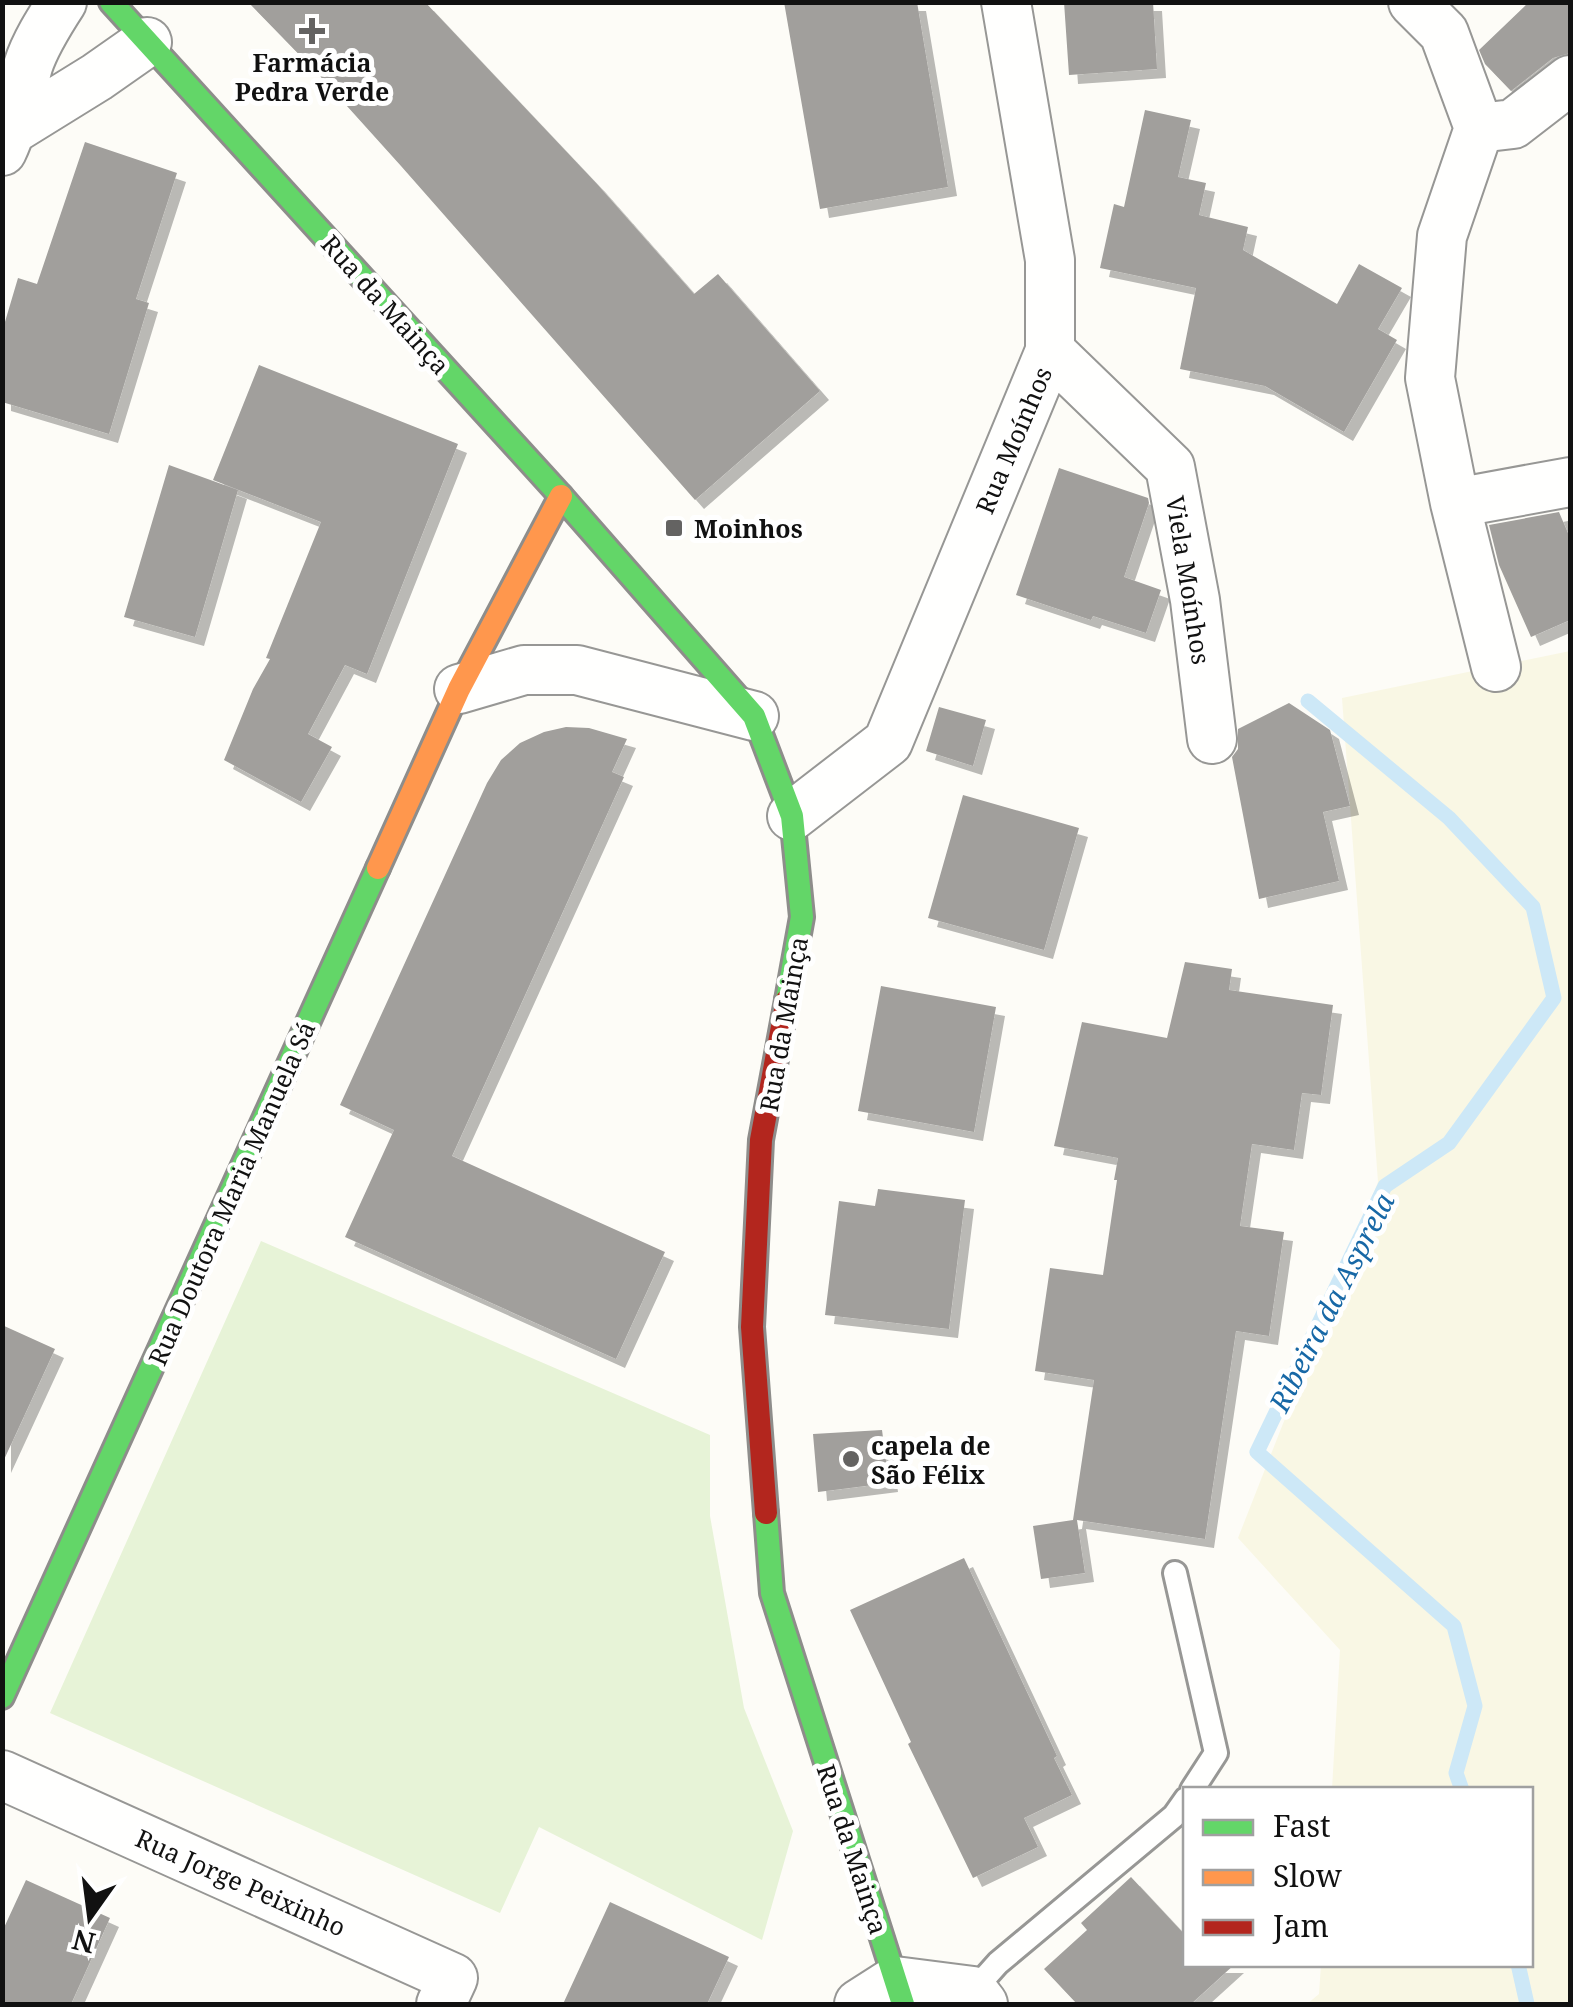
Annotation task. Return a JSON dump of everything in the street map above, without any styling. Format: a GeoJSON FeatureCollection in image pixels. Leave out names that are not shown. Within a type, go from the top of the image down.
{"type":"FeatureCollection","features":[{"type":"Feature","properties":{"kind":"street"},"geometry":{"type":"LineString","coordinates":[[8,140],[29,62],[62,2]]}},
{"type":"Feature","properties":{"kind":"street","name":"Rua da Mainça"},"geometry":{"type":"LineString","coordinates":[[110,2],[561,496],[754,716],[792,816],[802,917],[761,1140],[752,1327],[772,1593],[886,1997],[978,1998]]}},
{"type":"Feature","properties":{"kind":"street","name":"Rua Moínhos"},"geometry":{"type":"LineString","coordinates":[[792,816],[888,742],[1050,351],[1050,260],[1006,2]]}},
{"type":"Feature","properties":{"kind":"street"},"geometry":{"type":"LineString","coordinates":[[1413,2],[1444,33],[1479,128],[1442,236],[1430,378],[1455,503],[1496,667]]}},
{"type":"Feature","properties":{"kind":"street"},"geometry":{"type":"LineString","coordinates":[[8,140],[147,42]]}},
{"type":"Feature","properties":{"kind":"street"},"geometry":{"type":"LineString","coordinates":[[1479,128],[1512,124],[1570,80]]}},
{"type":"Feature","properties":{"kind":"street","name":"Viela Moínhos"},"geometry":{"type":"LineString","coordinates":[[1050,351],[1170,467],[1195,600],[1212,740]]}},
{"type":"Feature","properties":{"kind":"street"},"geometry":{"type":"LineString","coordinates":[[1455,503],[1570,482]]}},
{"type":"Feature","properties":{"kind":"street","name":"Rua Doutora Maria Manuela Sá"},"geometry":{"type":"LineString","coordinates":[[2,1698],[459,688],[561,496]]}},
{"type":"Feature","properties":{"kind":"street"},"geometry":{"type":"LineString","coordinates":[[459,688],[524,670],[577,670],[754,716]]}},
{"type":"Feature","properties":{"kind":"street","name":"Rua Jorge Peixinho"},"geometry":{"type":"LineString","coordinates":[[2,1775],[453,1978],[441,2004]]}},
{"type":"Feature","properties":{"kind":"lane"},"geometry":{"type":"LineString","coordinates":[[1175,1573],[1216,1753],[1194,1787]]}},
{"type":"Feature","properties":{"kind":"lane"},"geometry":{"type":"LineString","coordinates":[[978,1998],[998,1964],[1174,1816],[1183,1803]]}},
{"type":"Feature","properties":{"kind":"shaded area"},"geometry":{"type":"Polygon","coordinates":[[[1570,651],[1570,2004],[1307,2004],[1319,1994],[1321,1967],[1533,1967],[1533,1787],[1332,1787],[1340,1650],[1238,1538],[1378,1182],[1342,698],[1570,651]]]}},
{"type":"Feature","properties":{"kind":"green space"},"geometry":{"type":"Polygon","coordinates":[[[261,1241],[710,1435],[710,1516],[744,1708],[793,1831],[762,1940],[539,1827],[500,1913],[50,1713],[261,1241]]]}},
{"type":"Feature","properties":{"kind":"building"},"geometry":{"type":"Polygon","coordinates":[[[248,2],[425,2],[597,184],[694,294],[718,274],[820,391],[695,500],[401,166],[248,2]]]}},
{"type":"Feature","properties":{"kind":"building"},"geometry":{"type":"Polygon","coordinates":[[[784,2],[917,2],[948,187],[820,209],[784,2]]]}},
{"type":"Feature","properties":{"kind":"building"},"geometry":{"type":"Polygon","coordinates":[[[1064,2],[1153,2],[1157,69],[1069,75],[1064,2]]]}},
{"type":"Feature","properties":{"kind":"building"},"geometry":{"type":"Polygon","coordinates":[[[1529,2],[1570,2],[1570,53],[1553,58],[1511,91],[1485,64],[1479,50],[1529,2]]]}},
{"type":"Feature","properties":{"kind":"building"},"geometry":{"type":"Polygon","coordinates":[[[1145,110],[1191,120],[1178,177],[1206,183],[1199,215],[1248,227],[1243,250],[1337,304],[1359,264],[1402,288],[1378,329],[1397,340],[1344,432],[1265,386],[1180,369],[1196,288],[1100,268],[1114,204],[1124,207],[1145,110]]]}},
{"type":"Feature","properties":{"kind":"building"},"geometry":{"type":"Polygon","coordinates":[[[85,142],[177,173],[136,299],[149,303],[109,434],[2,402],[2,332],[18,278],[37,284],[85,142]]]}},
{"type":"Feature","properties":{"kind":"building"},"geometry":{"type":"Polygon","coordinates":[[[259,365],[458,444],[367,674],[345,665],[308,734],[332,747],[301,802],[224,760],[253,689],[270,659],[266,658],[321,522],[213,480],[259,365]]]}},
{"type":"Feature","properties":{"kind":"building"},"geometry":{"type":"Polygon","coordinates":[[[169,465],[238,490],[195,637],[124,617],[169,465]]]}},
{"type":"Feature","properties":{"kind":"building"},"geometry":{"type":"Polygon","coordinates":[[[1059,468],[1148,498],[1124,577],[1161,590],[1146,633],[1016,595],[1059,468]]]}},
{"type":"Feature","properties":{"kind":"building"},"geometry":{"type":"Polygon","coordinates":[[[1559,512],[1570,538],[1570,620],[1531,637],[1499,565],[1489,525],[1559,512]]]}},
{"type":"Feature","properties":{"kind":"building"},"geometry":{"type":"Polygon","coordinates":[[[1289,703],[1330,730],[1350,806],[1323,812],[1339,881],[1259,899],[1232,757],[1238,749],[1238,729],[1289,703]]]}},
{"type":"Feature","properties":{"kind":"building"},"geometry":{"type":"Polygon","coordinates":[[[939,707],[986,720],[973,766],[926,751],[939,707]]]}},
{"type":"Feature","properties":{"kind":"building"},"geometry":{"type":"Polygon","coordinates":[[[566,727],[589,728],[627,739],[612,772],[624,777],[452,1156],[665,1252],[616,1359],[345,1237],[394,1130],[340,1105],[487,783],[501,760],[520,743],[566,727]]]}},
{"type":"Feature","properties":{"kind":"building"},"geometry":{"type":"Polygon","coordinates":[[[963,795],[1079,828],[1044,950],[928,918],[963,795]]]}},
{"type":"Feature","properties":{"kind":"building"},"geometry":{"type":"Polygon","coordinates":[[[1185,962],[1232,969],[1229,990],[1333,1005],[1321,1095],[1302,1093],[1294,1150],[1252,1144],[1240,1226],[1284,1232],[1269,1336],[1236,1331],[1205,1539],[1077,1520],[1085,1573],[1041,1579],[1033,1526],[1073,1520],[1094,1380],[1035,1371],[1050,1268],[1103,1275],[1117,1180],[1118,1158],[1054,1146],[1082,1022],[1167,1038],[1185,962]]]}},
{"type":"Feature","properties":{"kind":"building"},"geometry":{"type":"Polygon","coordinates":[[[881,986],[996,1007],[974,1132],[858,1111],[881,986]]]}},
{"type":"Feature","properties":{"kind":"building"},"geometry":{"type":"Polygon","coordinates":[[[878,1189],[965,1200],[949,1329],[825,1315],[839,1201],[875,1206],[878,1189]]]}},
{"type":"Feature","properties":{"kind":"building"},"geometry":{"type":"Polygon","coordinates":[[[2,1325],[55,1349],[2,1464],[2,1325]]]}},
{"type":"Feature","properties":{"kind":"building","name":"capela de São Félix"},"geometry":{"type":"Polygon","coordinates":[[[882,1430],[889,1483],[818,1492],[813,1434],[882,1430]]]}},
{"type":"Feature","properties":{"kind":"building"},"geometry":{"type":"Polygon","coordinates":[[[964,1558],[1072,1795],[1024,1818],[1038,1847],[973,1878],[908,1744],[911,1742],[850,1610],[964,1558]]]}},
{"type":"Feature","properties":{"kind":"building"},"geometry":{"type":"Polygon","coordinates":[[[1131,1877],[1183,1933],[1183,1967],[1232,1967],[1191,2004],[1077,2004],[1044,1969],[1087,1930],[1081,1923],[1131,1877]]]}},
{"type":"Feature","properties":{"kind":"building"},"geometry":{"type":"Polygon","coordinates":[[[26,1880],[110,1918],[71,2004],[2,2004],[2,1932],[26,1880]]]}},
{"type":"Feature","properties":{"kind":"building"},"geometry":{"type":"Polygon","coordinates":[[[610,1902],[729,1957],[707,2004],[563,2004],[610,1902]]]}},
{"type":"Feature","properties":{"kind":"waterway","name":"Ribeira da Asprela"},"geometry":{"type":"LineString","coordinates":[[1308,701],[1449,818],[1533,907],[1554,998],[1449,1143],[1385,1186],[1257,1452],[1454,1626],[1475,1706],[1456,1773],[1461,1787]]}},
{"type":"Feature","properties":{"kind":"waterway","name":"Ribeira da Asprela"},"geometry":{"type":"LineString","coordinates":[[1519,1967],[1527,2004]]}},
{"type":"Feature","properties":{"kind":"traffic: fast"},"geometry":{"type":"LineString","coordinates":[[111,2],[561,496],[754,716],[792,816],[802,917],[787,1000]]}},
{"type":"Feature","properties":{"kind":"traffic: fast"},"geometry":{"type":"LineString","coordinates":[[2,1697],[378,868]]}},
{"type":"Feature","properties":{"kind":"traffic: fast"},"geometry":{"type":"LineString","coordinates":[[766,1513],[772,1593],[903,2004]]}},
{"type":"Feature","properties":{"kind":"traffic: slow"},"geometry":{"type":"LineString","coordinates":[[378,868],[459,689],[561,496]]}},
{"type":"Feature","properties":{"kind":"traffic: jam"},"geometry":{"type":"LineString","coordinates":[[766,1513],[752,1327],[761,1140],[787,1000]]}},
{"type":"Feature","properties":{"kind":"place","name":"Farmácia Pedra Verde"},"geometry":{"type":"Point","coordinates":[312,31]}},
{"type":"Feature","properties":{"kind":"place","name":"Moinhos"},"geometry":{"type":"Point","coordinates":[674,528]}},
{"type":"Feature","properties":{"kind":"place","name":"capela de São Félix"},"geometry":{"type":"Point","coordinates":[851,1459]}}]}
